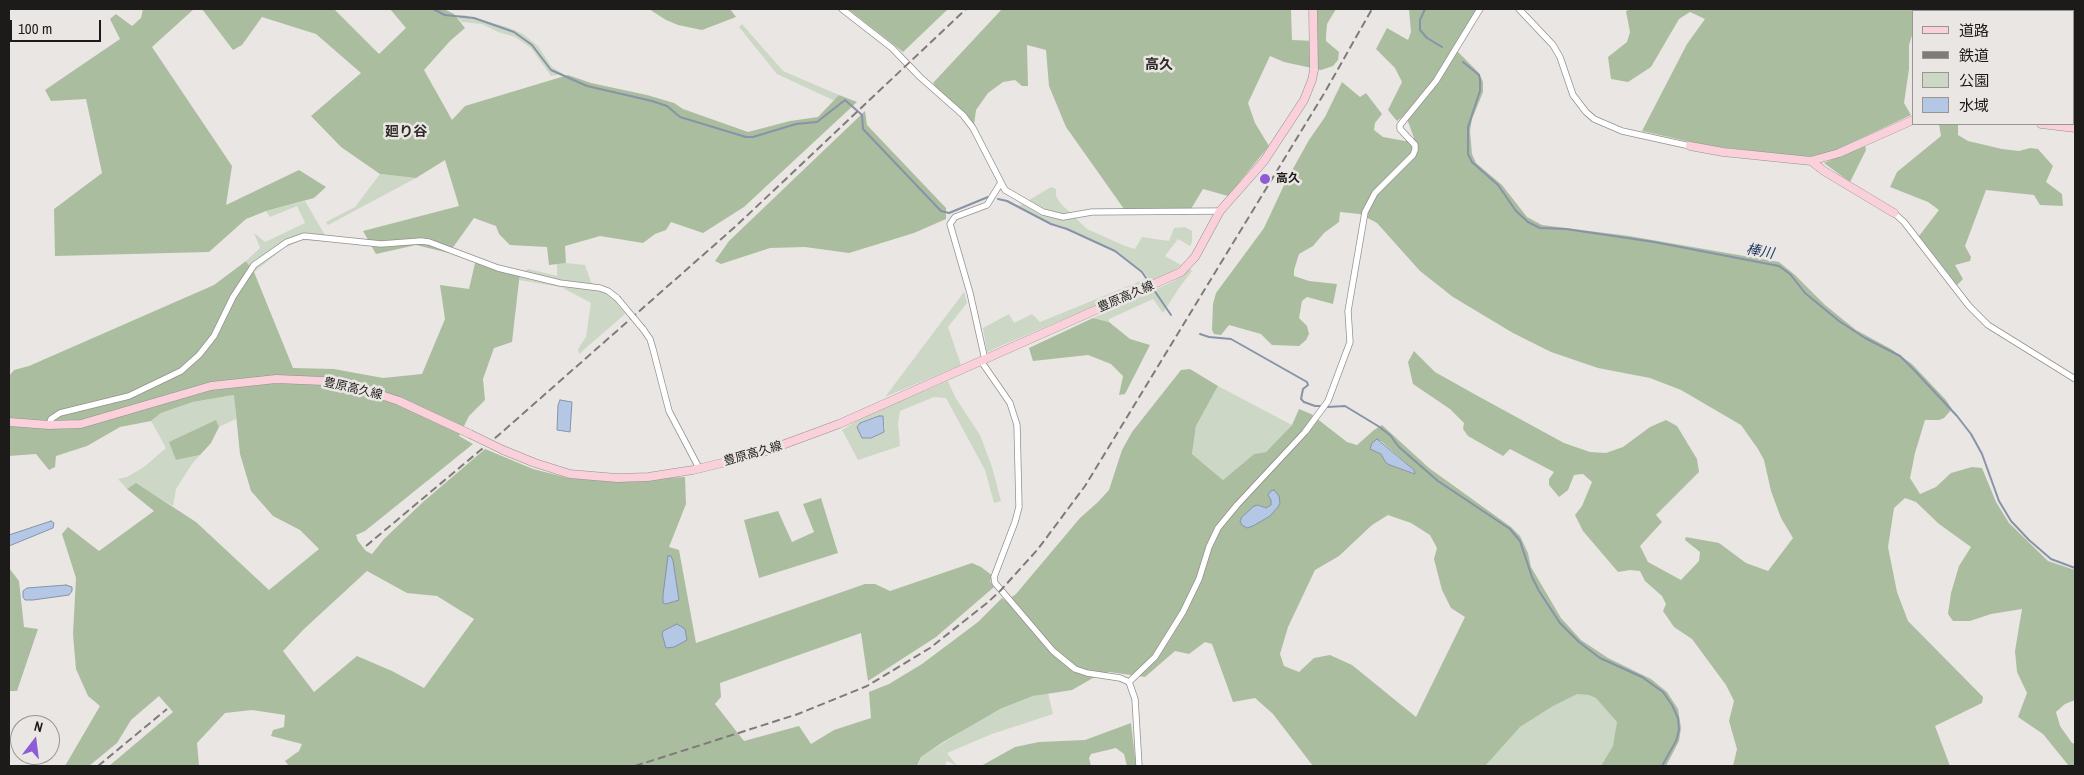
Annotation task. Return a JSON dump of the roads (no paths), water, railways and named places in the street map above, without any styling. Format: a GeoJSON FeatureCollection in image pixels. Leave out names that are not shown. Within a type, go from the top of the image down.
{"type":"FeatureCollection","features":[{"type":"Feature","properties":{"kind":"main road","name":"豊原高久線"},"geometry":{"type":"LineString","coordinates":[[9,422],[49,425],[81,424],[211,386],[276,379],[324,381],[374,393],[399,402],[503,450],[553,469],[592,477],[648,477],[755,455],[839,424],[1181,272],[1195,257],[1220,211],[1275,145],[1308,91],[1314,70],[1313,9]]}},
{"type":"Feature","properties":{"kind":"main road"},"geometry":{"type":"LineString","coordinates":[[1690,146],[1723,152],[1811,161],[1839,153],[1912,120]]}},
{"type":"Feature","properties":{"kind":"main road"},"geometry":{"type":"LineString","coordinates":[[2050,125],[2075,128]]}},
{"type":"Feature","properties":{"kind":"main road"},"geometry":{"type":"LineString","coordinates":[[1811,161],[1824,171],[1894,213]]}},
{"type":"Feature","properties":{"kind":"street"},"geometry":{"type":"LineString","coordinates":[[842,9],[892,48],[920,77],[963,115],[973,128],[1000,184],[1011,195],[1043,212],[1063,217],[1092,212],[1220,211]]}},
{"type":"Feature","properties":{"kind":"street"},"geometry":{"type":"LineString","coordinates":[[1129,682],[1155,657],[1183,612],[1200,578],[1209,547],[1218,528],[1282,458],[1327,403],[1350,342],[1347,320],[1350,291],[1364,218],[1369,203],[1375,193],[1412,155],[1415,145],[1399,127],[1446,68],[1480,9]]}},
{"type":"Feature","properties":{"kind":"street"},"geometry":{"type":"LineString","coordinates":[[1518,9],[1553,45],[1560,56],[1573,95],[1594,119],[1622,131],[1690,146]]}},
{"type":"Feature","properties":{"kind":"street"},"geometry":{"type":"LineString","coordinates":[[1000,184],[987,205],[955,217],[950,224],[970,293],[983,360],[1010,403],[1017,425],[1019,507],[994,577],[995,583],[1053,651],[1075,669],[1087,673],[1120,678],[1129,682],[1135,699],[1139,766]]}},
{"type":"Feature","properties":{"kind":"street"},"geometry":{"type":"LineString","coordinates":[[1894,213],[1969,306],[1988,324],[2075,379]]}},
{"type":"Feature","properties":{"kind":"street"},"geometry":{"type":"LineString","coordinates":[[49,425],[51,419],[60,413],[129,396],[181,371],[199,355],[214,336],[234,297],[254,265],[287,242],[304,236],[381,244],[429,242],[498,268],[560,283],[600,288],[617,298],[643,329],[653,349],[669,411],[699,468]]}},
{"type":"Feature","properties":{"kind":"water"},"geometry":{"type":"Polygon","coordinates":[[[560,400],[572,402],[570,432],[557,430],[560,400]]]}},
{"type":"Feature","properties":{"kind":"water"},"geometry":{"type":"Polygon","coordinates":[[[883,416],[884,432],[871,438],[862,438],[857,427],[860,423],[883,416]]]}},
{"type":"Feature","properties":{"kind":"water"},"geometry":{"type":"Polygon","coordinates":[[[1377,439],[1414,470],[1415,474],[1386,463],[1381,454],[1370,449],[1372,443],[1377,439]]]}},
{"type":"Feature","properties":{"kind":"water"},"geometry":{"type":"Polygon","coordinates":[[[1274,490],[1279,496],[1280,503],[1270,516],[1247,528],[1242,525],[1240,521],[1242,517],[1254,506],[1258,505],[1266,508],[1271,505],[1268,495],[1274,490]]]}},
{"type":"Feature","properties":{"kind":"water"},"geometry":{"type":"Polygon","coordinates":[[[51,521],[54,523],[53,528],[9,546],[9,535],[51,521]]]}},
{"type":"Feature","properties":{"kind":"water"},"geometry":{"type":"Polygon","coordinates":[[[668,556],[671,556],[673,561],[679,600],[666,604],[663,603],[663,595],[668,556]]]}},
{"type":"Feature","properties":{"kind":"water"},"geometry":{"type":"Polygon","coordinates":[[[66,585],[72,587],[69,595],[33,600],[25,600],[23,597],[23,591],[27,588],[66,585]]]}},
{"type":"Feature","properties":{"kind":"water"},"geometry":{"type":"Polygon","coordinates":[[[677,624],[685,629],[687,640],[674,647],[666,648],[662,634],[663,631],[677,624]]]}},
{"type":"Feature","properties":{"kind":"waterway"},"geometry":{"type":"LineString","coordinates":[[433,9],[445,15],[474,18],[514,32],[532,45],[551,70],[587,86],[652,101],[667,106],[680,117],[746,137],[753,137],[796,124],[817,122],[845,100],[862,115],[863,129],[941,211],[949,213],[988,197]]}},
{"type":"Feature","properties":{"kind":"waterway","name":"棒川"},"geometry":{"type":"LineString","coordinates":[[1425,9],[1420,20],[1420,30],[1427,38],[1442,47]]}},
{"type":"Feature","properties":{"kind":"waterway","name":"棒川"},"geometry":{"type":"LineString","coordinates":[[1463,62],[1479,75],[1480,80],[1480,91],[1468,127],[1468,154],[1472,162],[1498,185],[1516,211],[1528,222],[1540,228],[1566,229],[1654,242],[1779,266],[1790,274],[1805,293],[1839,321],[1865,338],[1900,356],[1916,372],[1971,434],[1982,454],[1999,501],[2011,521],[2051,559],[2075,568]]}},
{"type":"Feature","properties":{"kind":"waterway"},"geometry":{"type":"LineString","coordinates":[[998,199],[1007,201],[1051,224],[1067,229],[1115,251],[1142,272],[1148,281]]}},
{"type":"Feature","properties":{"kind":"waterway"},"geometry":{"type":"LineString","coordinates":[[1154,290],[1171,315]]}},
{"type":"Feature","properties":{"kind":"waterway"},"geometry":{"type":"LineString","coordinates":[[1200,334],[1209,337],[1231,339],[1307,382],[1308,385],[1303,389],[1301,399],[1315,406],[1322,406]]}},
{"type":"Feature","properties":{"kind":"waterway"},"geometry":{"type":"LineString","coordinates":[[1327,407],[1345,406],[1378,426],[1438,481],[1510,529],[1520,541],[1532,577],[1539,591],[1560,623],[1579,642],[1600,658],[1642,677],[1663,692],[1678,718],[1679,730],[1676,741],[1662,766]]}},
{"type":"Feature","properties":{"kind":"railway"},"geometry":{"type":"LineString","coordinates":[[366,546],[501,433],[736,226],[966,9]]}},
{"type":"Feature","properties":{"kind":"railway"},"geometry":{"type":"LineString","coordinates":[[635,766],[798,714],[867,686],[930,648],[1001,590],[1038,549],[1085,486],[1325,92],[1372,9]]}},
{"type":"Feature","properties":{"kind":"railway"},"geometry":{"type":"LineString","coordinates":[[98,766],[167,709]]}},
{"type":"Feature","properties":{"kind":"place","name":"高久"},"geometry":{"type":"Point","coordinates":[1265,179]}},
{"type":"Feature","properties":{"kind":"district","name":"高久"},"geometry":{"type":"Point","coordinates":[1159,65]}},
{"type":"Feature","properties":{"kind":"district","name":"廻り谷"},"geometry":{"type":"Point","coordinates":[406,132]}}]}
